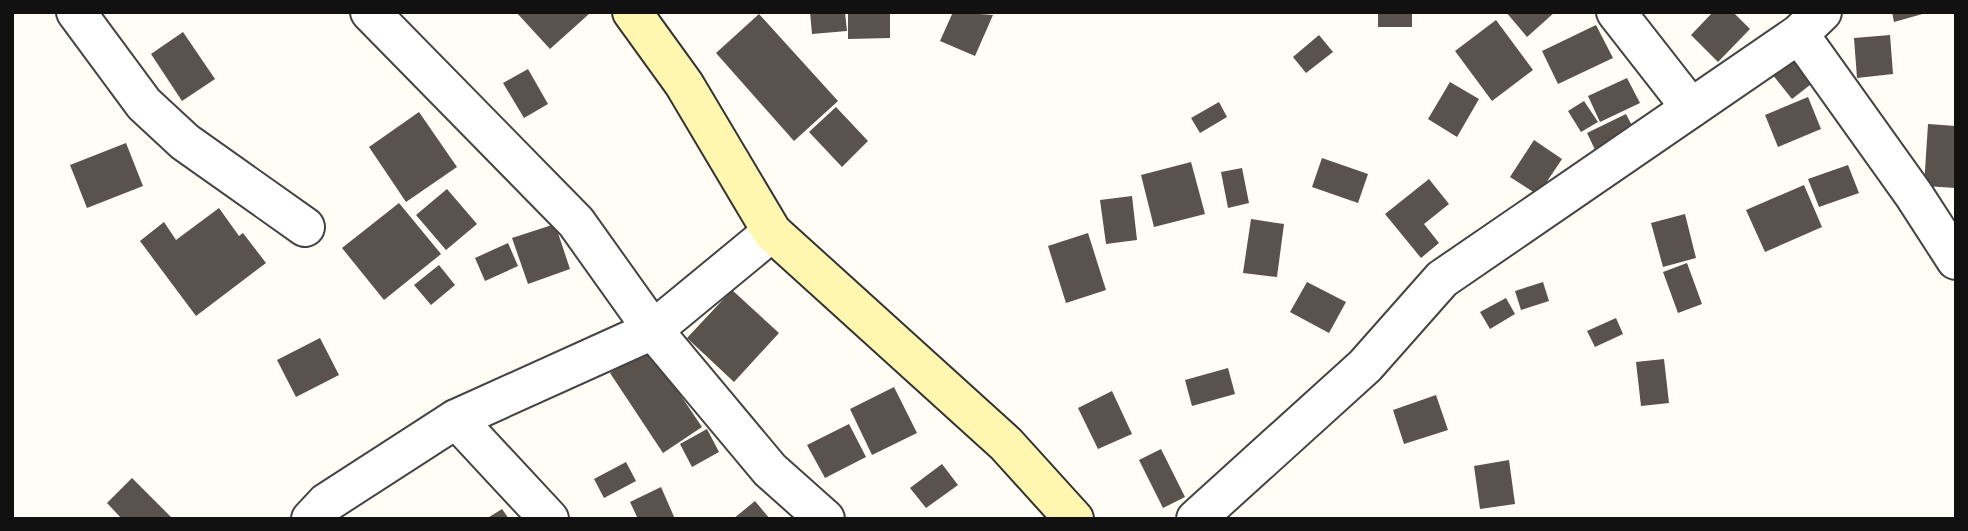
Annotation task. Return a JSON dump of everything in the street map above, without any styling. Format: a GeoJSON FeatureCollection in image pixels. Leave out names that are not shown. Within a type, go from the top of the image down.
{"type":"FeatureCollection","features":[{"type":"Feature","properties":{"kind":"street"},"geometry":{"type":"LineString","coordinates":[[76,12],[144,104],[185,142],[304,227]]}},
{"type":"Feature","properties":{"kind":"street"},"geometry":{"type":"LineString","coordinates":[[370,12],[576,222],[653,330],[770,470],[825,519]]}},
{"type":"Feature","properties":{"kind":"street"},"geometry":{"type":"LineString","coordinates":[[632,12],[684,84],[772,232],[1006,444],[1074,519]]}},
{"type":"Feature","properties":{"kind":"street"},"geometry":{"type":"LineString","coordinates":[[1616,12],[1691,108]]}},
{"type":"Feature","properties":{"kind":"street"},"geometry":{"type":"LineString","coordinates":[[1196,519],[1365,366],[1442,279],[1811,23],[1956,260]]}},
{"type":"Feature","properties":{"kind":"street"},"geometry":{"type":"LineString","coordinates":[[311,519],[326,503],[456,419],[653,330],[772,232]]}},
{"type":"Feature","properties":{"kind":"street"},"geometry":{"type":"LineString","coordinates":[[456,419],[549,519]]}},
{"type":"Feature","properties":{"kind":"building"},"geometry":{"type":"Polygon","coordinates":[[[516,12],[587,12],[589,14],[550,49],[516,12]]]}},
{"type":"Feature","properties":{"kind":"building"},"geometry":{"type":"Polygon","coordinates":[[[810,12],[845,12],[847,31],[812,34],[810,12]]]}},
{"type":"Feature","properties":{"kind":"building"},"geometry":{"type":"Polygon","coordinates":[[[848,12],[890,12],[890,38],[848,39],[848,12]]]}},
{"type":"Feature","properties":{"kind":"building"},"geometry":{"type":"Polygon","coordinates":[[[953,12],[993,15],[975,56],[940,41],[953,12]]]}},
{"type":"Feature","properties":{"kind":"building"},"geometry":{"type":"Polygon","coordinates":[[[1378,12],[1412,12],[1412,27],[1378,27],[1378,12]]]}},
{"type":"Feature","properties":{"kind":"building"},"geometry":{"type":"Polygon","coordinates":[[[1506,12],[1555,12],[1527,37],[1506,12]]]}},
{"type":"Feature","properties":{"kind":"building"},"geometry":{"type":"Polygon","coordinates":[[[1713,12],[1733,12],[1750,29],[1718,62],[1691,35],[1713,12]]]}},
{"type":"Feature","properties":{"kind":"building"},"geometry":{"type":"Polygon","coordinates":[[[1892,12],[1926,12],[1926,13],[1894,22],[1892,12]]]}},
{"type":"Feature","properties":{"kind":"building"},"geometry":{"type":"Polygon","coordinates":[[[759,14],[838,101],[794,141],[716,53],[759,14]]]}},
{"type":"Feature","properties":{"kind":"building"},"geometry":{"type":"Polygon","coordinates":[[[1496,20],[1533,70],[1492,101],[1455,51],[1496,20]]]}},
{"type":"Feature","properties":{"kind":"building"},"geometry":{"type":"Polygon","coordinates":[[[1596,25],[1613,58],[1558,84],[1542,51],[1596,25]]]}},
{"type":"Feature","properties":{"kind":"building"},"geometry":{"type":"Polygon","coordinates":[[[183,32],[215,79],[182,101],[151,54],[183,32]]]}},
{"type":"Feature","properties":{"kind":"building"},"geometry":{"type":"Polygon","coordinates":[[[1319,35],[1333,52],[1306,73],[1293,57],[1319,35]]]}},
{"type":"Feature","properties":{"kind":"building"},"geometry":{"type":"Polygon","coordinates":[[[1890,35],[1893,74],[1857,78],[1854,38],[1890,35]]]}},
{"type":"Feature","properties":{"kind":"building"},"geometry":{"type":"Polygon","coordinates":[[[1799,53],[1819,78],[1792,99],[1772,74],[1799,53]]]}},
{"type":"Feature","properties":{"kind":"building"},"geometry":{"type":"Polygon","coordinates":[[[528,69],[548,104],[524,118],[503,83],[528,69]]]}},
{"type":"Feature","properties":{"kind":"building"},"geometry":{"type":"Polygon","coordinates":[[[1627,78],[1640,103],[1600,122],[1588,96],[1627,78]]]}},
{"type":"Feature","properties":{"kind":"building"},"geometry":{"type":"Polygon","coordinates":[[[1450,82],[1479,99],[1457,137],[1428,119],[1450,82]]]}},
{"type":"Feature","properties":{"kind":"building"},"geometry":{"type":"Polygon","coordinates":[[[1808,97],[1821,129],[1778,147],[1765,115],[1808,97]]]}},
{"type":"Feature","properties":{"kind":"building"},"geometry":{"type":"Polygon","coordinates":[[[1584,101],[1598,122],[1581,132],[1568,111],[1584,101]]]}},
{"type":"Feature","properties":{"kind":"building"},"geometry":{"type":"Polygon","coordinates":[[[1219,102],[1227,117],[1200,133],[1191,118],[1219,102]]]}},
{"type":"Feature","properties":{"kind":"building"},"geometry":{"type":"Polygon","coordinates":[[[836,107],[868,141],[842,167],[809,132],[836,107]]]}},
{"type":"Feature","properties":{"kind":"building"},"geometry":{"type":"Polygon","coordinates":[[[419,112],[457,167],[406,202],[369,147],[419,112]]]}},
{"type":"Feature","properties":{"kind":"building"},"geometry":{"type":"Polygon","coordinates":[[[1626,114],[1639,139],[1599,158],[1587,133],[1626,114]]]}},
{"type":"Feature","properties":{"kind":"building"},"geometry":{"type":"Polygon","coordinates":[[[1928,124],[1956,126],[1956,188],[1924,186],[1928,124]]]}},
{"type":"Feature","properties":{"kind":"building"},"geometry":{"type":"Polygon","coordinates":[[[1534,140],[1562,159],[1538,195],[1510,177],[1534,140]]]}},
{"type":"Feature","properties":{"kind":"building"},"geometry":{"type":"Polygon","coordinates":[[[126,143],[143,186],[87,208],[70,165],[126,143]]]}},
{"type":"Feature","properties":{"kind":"building"},"geometry":{"type":"Polygon","coordinates":[[[1322,158],[1368,174],[1358,203],[1312,187],[1322,158]]]}},
{"type":"Feature","properties":{"kind":"building"},"geometry":{"type":"Polygon","coordinates":[[[1191,162],[1205,214],[1154,227],[1141,175],[1191,162]]]}},
{"type":"Feature","properties":{"kind":"building"},"geometry":{"type":"Polygon","coordinates":[[[1848,165],[1859,193],[1819,207],[1808,179],[1848,165]]]}},
{"type":"Feature","properties":{"kind":"building"},"geometry":{"type":"Polygon","coordinates":[[[1242,168],[1249,203],[1228,208],[1221,172],[1242,168]]]}},
{"type":"Feature","properties":{"kind":"building"},"geometry":{"type":"Polygon","coordinates":[[[1429,179],[1449,204],[1424,224],[1439,243],[1421,258],[1385,214],[1429,179]]]}},
{"type":"Feature","properties":{"kind":"building"},"geometry":{"type":"Polygon","coordinates":[[[1804,185],[1822,227],[1765,252],[1746,210],[1804,185]]]}},
{"type":"Feature","properties":{"kind":"building"},"geometry":{"type":"Polygon","coordinates":[[[447,189],[477,224],[446,250],[416,215],[447,189]]]}},
{"type":"Feature","properties":{"kind":"building"},"geometry":{"type":"Polygon","coordinates":[[[1132,196],[1137,240],[1106,244],[1100,200],[1132,196]]]}},
{"type":"Feature","properties":{"kind":"building"},"geometry":{"type":"Polygon","coordinates":[[[399,203],[441,254],[384,300],[342,248],[399,203]]]}},
{"type":"Feature","properties":{"kind":"building"},"geometry":{"type":"Polygon","coordinates":[[[219,208],[239,236],[243,233],[266,263],[196,316],[140,241],[164,222],[176,240],[219,208]]]}},
{"type":"Feature","properties":{"kind":"building"},"geometry":{"type":"Polygon","coordinates":[[[1685,214],[1696,258],[1663,267],[1651,223],[1685,214]]]}},
{"type":"Feature","properties":{"kind":"building"},"geometry":{"type":"Polygon","coordinates":[[[1251,219],[1284,224],[1277,277],[1243,273],[1251,219]]]}},
{"type":"Feature","properties":{"kind":"building"},"geometry":{"type":"Polygon","coordinates":[[[555,224],[570,269],[528,284],[512,238],[555,224]]]}},
{"type":"Feature","properties":{"kind":"building"},"geometry":{"type":"Polygon","coordinates":[[[1088,233],[1106,290],[1066,303],[1048,246],[1088,233]]]}},
{"type":"Feature","properties":{"kind":"building"},"geometry":{"type":"Polygon","coordinates":[[[508,243],[518,266],[485,281],[475,258],[508,243]]]}},
{"type":"Feature","properties":{"kind":"building"},"geometry":{"type":"Polygon","coordinates":[[[1687,263],[1702,304],[1678,313],[1663,272],[1687,263]]]}},
{"type":"Feature","properties":{"kind":"building"},"geometry":{"type":"Polygon","coordinates":[[[439,265],[455,285],[431,305],[414,285],[439,265]]]}},
{"type":"Feature","properties":{"kind":"building"},"geometry":{"type":"Polygon","coordinates":[[[1307,282],[1346,302],[1329,333],[1290,312],[1307,282]]]}},
{"type":"Feature","properties":{"kind":"building"},"geometry":{"type":"Polygon","coordinates":[[[1543,282],[1549,301],[1521,310],[1515,291],[1543,282]]]}},
{"type":"Feature","properties":{"kind":"building"},"geometry":{"type":"Polygon","coordinates":[[[732,290],[779,333],[734,382],[687,338],[732,290]]]}},
{"type":"Feature","properties":{"kind":"building"},"geometry":{"type":"Polygon","coordinates":[[[1506,298],[1515,314],[1490,329],[1480,312],[1506,298]]]}},
{"type":"Feature","properties":{"kind":"building"},"geometry":{"type":"Polygon","coordinates":[[[1616,318],[1623,334],[1595,347],[1587,331],[1616,318]]]}},
{"type":"Feature","properties":{"kind":"building"},"geometry":{"type":"Polygon","coordinates":[[[320,338],[339,375],[296,397],[277,360],[320,338]]]}},
{"type":"Feature","properties":{"kind":"building"},"geometry":{"type":"Polygon","coordinates":[[[648,347],[702,427],[663,453],[610,373],[648,347]]]}},
{"type":"Feature","properties":{"kind":"building"},"geometry":{"type":"Polygon","coordinates":[[[1664,359],[1669,403],[1641,406],[1636,362],[1664,359]]]}},
{"type":"Feature","properties":{"kind":"building"},"geometry":{"type":"Polygon","coordinates":[[[1228,368],[1235,394],[1192,406],[1185,380],[1228,368]]]}},
{"type":"Feature","properties":{"kind":"building"},"geometry":{"type":"Polygon","coordinates":[[[894,387],[917,433],[872,455],[850,409],[894,387]]]}},
{"type":"Feature","properties":{"kind":"building"},"geometry":{"type":"Polygon","coordinates":[[[1112,391],[1132,434],[1098,449],[1078,408],[1112,391]]]}},
{"type":"Feature","properties":{"kind":"building"},"geometry":{"type":"Polygon","coordinates":[[[1436,395],[1448,430],[1404,444],[1393,410],[1436,395]]]}},
{"type":"Feature","properties":{"kind":"building"},"geometry":{"type":"Polygon","coordinates":[[[849,424],[866,457],[825,478],[807,445],[849,424]]]}},
{"type":"Feature","properties":{"kind":"building"},"geometry":{"type":"Polygon","coordinates":[[[707,429],[719,452],[692,467],[680,444],[707,429]]]}},
{"type":"Feature","properties":{"kind":"building"},"geometry":{"type":"Polygon","coordinates":[[[1161,449],[1185,497],[1163,508],[1139,460],[1161,449]]]}},
{"type":"Feature","properties":{"kind":"building"},"geometry":{"type":"Polygon","coordinates":[[[1509,460],[1515,504],[1480,509],[1474,466],[1509,460]]]}},
{"type":"Feature","properties":{"kind":"building"},"geometry":{"type":"Polygon","coordinates":[[[626,462],[636,481],[604,498],[594,479],[626,462]]]}},
{"type":"Feature","properties":{"kind":"building"},"geometry":{"type":"Polygon","coordinates":[[[942,464],[958,485],[926,508],[910,488],[942,464]]]}},
{"type":"Feature","properties":{"kind":"building"},"geometry":{"type":"Polygon","coordinates":[[[132,478],[173,519],[122,519],[107,503],[132,478]]]}},
{"type":"Feature","properties":{"kind":"building"},"geometry":{"type":"Polygon","coordinates":[[[661,487],[675,519],[638,519],[630,502],[661,487]]]}},
{"type":"Feature","properties":{"kind":"building"},"geometry":{"type":"Polygon","coordinates":[[[755,501],[770,519],[733,519],[755,501]]]}},
{"type":"Feature","properties":{"kind":"building"},"geometry":{"type":"Polygon","coordinates":[[[502,509],[509,519],[486,519],[502,509]]]}}]}
